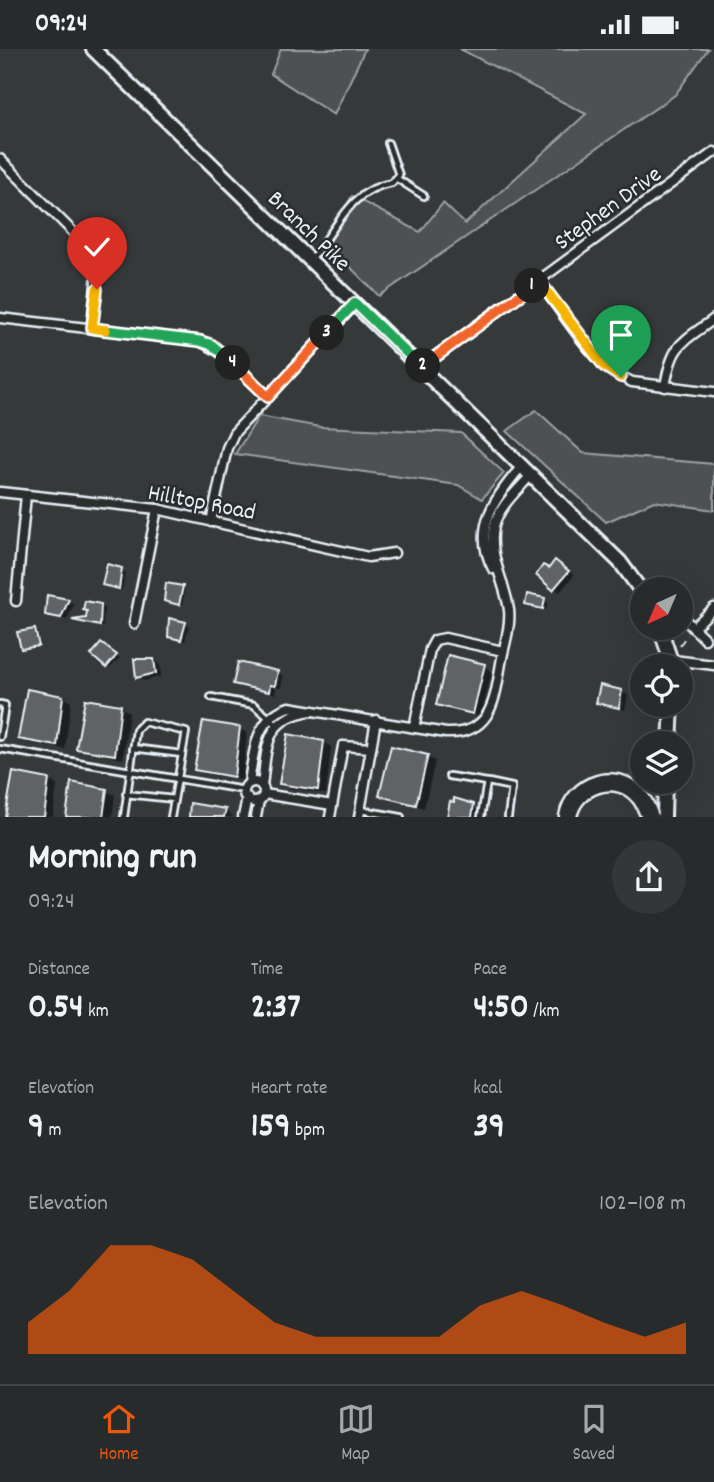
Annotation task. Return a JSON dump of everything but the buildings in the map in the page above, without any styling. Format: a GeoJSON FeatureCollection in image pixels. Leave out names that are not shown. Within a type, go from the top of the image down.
{"type":"FeatureCollection","features":[{"type":"Feature","properties":{"kind":"highway"},"geometry":{"type":"LineString","coordinates":[[568,817],[572,803],[581,793],[593,785],[609,782],[633,790],[640,796],[650,817]]}},
{"type":"Feature","properties":{"kind":"street","name":"Branch Pike"},"geometry":{"type":"LineString","coordinates":[[93,49],[527,470],[620,562],[631,577]]}},
{"type":"Feature","properties":{"kind":"street","name":"Stephen Drive"},"geometry":{"type":"LineString","coordinates":[[421,367],[714,152]]}},
{"type":"Feature","properties":{"kind":"street"},"geometry":{"type":"LineString","coordinates":[[0,159],[88,247],[97,273],[92,328]]}},
{"type":"Feature","properties":{"kind":"street"},"geometry":{"type":"LineString","coordinates":[[539,281],[604,366],[632,382],[714,392]]}},
{"type":"Feature","properties":{"kind":"street"},"geometry":{"type":"LineString","coordinates":[[211,522],[230,441],[239,426],[355,303]]}},
{"type":"Feature","properties":{"kind":"street"},"geometry":{"type":"LineString","coordinates":[[0,318],[192,339],[212,345],[268,397]]}},
{"type":"Feature","properties":{"kind":"street"},"geometry":{"type":"LineString","coordinates":[[665,387],[669,359],[675,348],[714,319]]}},
{"type":"Feature","properties":{"kind":"street"},"geometry":{"type":"LineString","coordinates":[[243,817],[259,731],[269,717],[295,706],[460,734],[480,724],[494,703],[509,613],[498,578],[492,544],[495,524],[527,470]]}},
{"type":"Feature","properties":{"kind":"street","name":"Hilltop Road"},"geometry":{"type":"LineString","coordinates":[[0,492],[157,509],[368,557],[394,553]]}},
{"type":"Feature","properties":{"kind":"street"},"geometry":{"type":"LineString","coordinates":[[16,601],[26,495]]}},
{"type":"Feature","properties":{"kind":"street"},"geometry":{"type":"LineString","coordinates":[[134,624],[157,509]]}},
{"type":"Feature","properties":{"kind":"street"},"geometry":{"type":"LineString","coordinates":[[693,627],[714,608]]}},
{"type":"Feature","properties":{"kind":"street"},"geometry":{"type":"LineString","coordinates":[[693,630],[705,639]]}},
{"type":"Feature","properties":{"kind":"street"},"geometry":{"type":"LineString","coordinates":[[415,728],[430,649],[435,640],[445,638],[503,650]]}},
{"type":"Feature","properties":{"kind":"street"},"geometry":{"type":"LineString","coordinates":[[693,664],[714,665]]}},
{"type":"Feature","properties":{"kind":"street"},"geometry":{"type":"LineString","coordinates":[[256,817],[262,793],[267,747],[277,725],[296,714],[315,711]]}},
{"type":"Feature","properties":{"kind":"street"},"geometry":{"type":"LineString","coordinates":[[359,813],[376,720]]}},
{"type":"Feature","properties":{"kind":"street"},"geometry":{"type":"LineString","coordinates":[[330,817],[343,746],[371,748]]}},
{"type":"Feature","properties":{"kind":"street"},"geometry":{"type":"LineString","coordinates":[[246,791],[259,783],[262,793]]}},
{"type":"Feature","properties":{"kind":"street"},"geometry":{"type":"LineString","coordinates":[[246,791],[332,804]]}},
{"type":"Feature","properties":{"kind":"street"},"geometry":{"type":"LineString","coordinates":[[664,817],[665,794]]}},
{"type":"Feature","properties":{"kind":"lane"},"geometry":{"type":"LineString","coordinates":[[310,260],[356,198],[376,185],[392,183],[399,175],[388,143]]}},
{"type":"Feature","properties":{"kind":"lane"},"geometry":{"type":"LineString","coordinates":[[396,179],[424,196]]}},
{"type":"Feature","properties":{"kind":"lane"},"geometry":{"type":"LineString","coordinates":[[211,697],[254,705],[277,725]]}},
{"type":"Feature","properties":{"kind":"lane"},"geometry":{"type":"LineString","coordinates":[[0,704],[5,705],[0,737]]}},
{"type":"Feature","properties":{"kind":"lane"},"geometry":{"type":"LineString","coordinates":[[124,817],[136,730],[144,722],[183,729],[186,736],[171,817]]}},
{"type":"Feature","properties":{"kind":"lane"},"geometry":{"type":"LineString","coordinates":[[133,748],[182,754]]}},
{"type":"Feature","properties":{"kind":"lane"},"geometry":{"type":"LineString","coordinates":[[0,749],[246,791]]}},
{"type":"Feature","properties":{"kind":"lane"},"geometry":{"type":"LineString","coordinates":[[449,776],[512,787],[509,817]]}},
{"type":"Feature","properties":{"kind":"lane"},"geometry":{"type":"LineString","coordinates":[[481,817],[487,782]]}},
{"type":"Feature","properties":{"kind":"lane"},"geometry":{"type":"LineString","coordinates":[[126,793],[174,799]]}},
{"type":"Feature","properties":{"kind":"lane"},"geometry":{"type":"LineString","coordinates":[[359,813],[401,817]]}},
{"type":"Feature","properties":{"kind":"path"},"geometry":{"type":"LineString","coordinates":[[680,645],[683,641]]}},
{"type":"Feature","properties":{"kind":"shaded area"},"geometry":{"type":"Polygon","coordinates":[[[281,49],[365,49],[334,115],[271,74],[281,49]]]}},
{"type":"Feature","properties":{"kind":"shaded area"},"geometry":{"type":"Polygon","coordinates":[[[460,49],[708,49],[675,95],[379,296],[325,242],[352,196],[420,232],[443,203],[465,224],[586,114],[460,49]]]}},
{"type":"Feature","properties":{"kind":"shaded area"},"geometry":{"type":"Polygon","coordinates":[[[536,410],[583,453],[714,464],[714,510],[654,501],[606,522],[507,431],[536,410]]]}},
{"type":"Feature","properties":{"kind":"shaded area"},"geometry":{"type":"Polygon","coordinates":[[[259,416],[320,427],[461,433],[504,473],[482,499],[458,485],[235,454],[259,416]]]}},
{"type":"Feature","properties":{"kind":"route"},"geometry":{"type":"LineString","coordinates":[[97,289],[92,328],[192,339],[212,345],[268,397],[355,303],[421,367],[539,281],[604,366],[621,377]]}}]}
